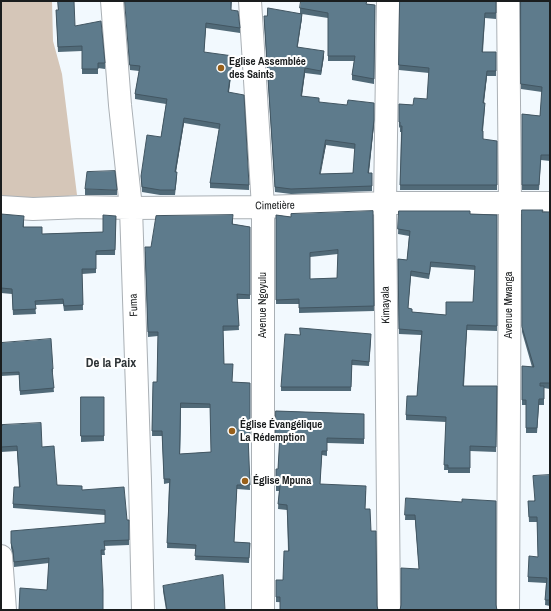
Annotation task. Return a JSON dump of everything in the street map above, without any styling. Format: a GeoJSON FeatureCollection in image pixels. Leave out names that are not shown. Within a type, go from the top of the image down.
{"type":"FeatureCollection","features":[{"type":"Feature","properties":{"kind":"street","name":"Fuma"},"geometry":{"type":"LineString","coordinates":[[112,1],[120,105],[131,208],[143,610]]}},
{"type":"Feature","properties":{"kind":"street","name":"Avenue Ngoyulu"},"geometry":{"type":"LineString","coordinates":[[250,1],[263,207],[263,610]]}},
{"type":"Feature","properties":{"kind":"street","name":"Kimayala"},"geometry":{"type":"LineString","coordinates":[[388,1],[385,203],[389,610]]}},
{"type":"Feature","properties":{"kind":"street","name":"Avenue Mwanga"},"geometry":{"type":"LineString","coordinates":[[508,1],[510,203],[508,610]]}},
{"type":"Feature","properties":{"kind":"street","name":"Cimetière"},"geometry":{"type":"LineString","coordinates":[[1,208],[263,207],[385,203],[550,203]]}},
{"type":"Feature","properties":{"kind":"street"},"geometry":{"type":"LineString","coordinates":[[1,556],[5,610]]}},
{"type":"Feature","properties":{"kind":"shaded area"},"geometry":{"type":"Polygon","coordinates":[[[1,1],[52,1],[53,41],[62,74],[77,195],[50,198],[1,199],[1,1]]]}},
{"type":"Feature","properties":{"kind":"building"},"geometry":{"type":"Polygon","coordinates":[[[58,1],[74,1],[75,26],[101,21],[105,63],[98,63],[98,69],[82,69],[82,46],[58,47],[56,10],[58,10],[58,1]]]}},
{"type":"Feature","properties":{"kind":"building"},"geometry":{"type":"Polygon","coordinates":[[[125,1],[231,1],[231,10],[238,11],[240,28],[206,23],[204,52],[233,56],[228,92],[244,95],[249,185],[210,183],[220,124],[184,118],[175,172],[177,172],[175,190],[160,190],[142,187],[141,176],[147,135],[161,137],[167,99],[135,94],[140,66],[130,65],[125,1]]]}},
{"type":"Feature","properties":{"kind":"building"},"geometry":{"type":"Polygon","coordinates":[[[301,1],[367,1],[366,4],[375,5],[374,79],[352,75],[355,56],[328,56],[328,13],[300,8],[301,1]]]}},
{"type":"Feature","properties":{"kind":"building"},"geometry":{"type":"Polygon","coordinates":[[[400,1],[496,1],[496,13],[485,13],[482,52],[496,52],[496,71],[487,71],[483,103],[485,103],[482,131],[483,139],[497,141],[497,185],[400,185],[402,126],[400,126],[399,122],[399,104],[413,105],[414,98],[427,99],[429,68],[399,65],[400,1]]]}},
{"type":"Feature","properties":{"kind":"building"},"geometry":{"type":"Polygon","coordinates":[[[521,1],[550,1],[550,155],[541,155],[539,185],[522,185],[522,114],[540,116],[542,87],[521,84],[521,1]]]}},
{"type":"Feature","properties":{"kind":"building"},"geometry":{"type":"Polygon","coordinates":[[[268,8],[302,14],[297,47],[324,51],[321,71],[305,68],[301,96],[319,98],[319,102],[347,105],[348,100],[374,103],[374,120],[368,173],[372,173],[372,186],[291,189],[275,187],[264,16],[267,16],[268,8]],[[326,140],[320,174],[353,173],[355,144],[326,140]]]}},
{"type":"Feature","properties":{"kind":"building"},"geometry":{"type":"Polygon","coordinates":[[[115,171],[117,190],[85,189],[87,172],[115,171]]]}},
{"type":"Feature","properties":{"kind":"building"},"geometry":{"type":"Polygon","coordinates":[[[522,210],[543,210],[542,212],[550,212],[550,383],[540,383],[540,386],[544,386],[544,399],[539,399],[537,428],[526,428],[526,400],[522,400],[522,366],[534,367],[522,327],[522,210]]]}},
{"type":"Feature","properties":{"kind":"building"},"geometry":{"type":"Polygon","coordinates":[[[373,211],[374,306],[299,308],[299,299],[276,300],[276,215],[291,217],[291,214],[373,211]],[[338,250],[310,253],[310,279],[337,278],[338,250]]]}},
{"type":"Feature","properties":{"kind":"building"},"geometry":{"type":"Polygon","coordinates":[[[399,211],[470,211],[470,214],[497,215],[497,326],[467,325],[463,386],[497,386],[496,447],[470,446],[470,468],[448,468],[448,465],[444,465],[446,417],[406,415],[407,396],[417,396],[422,331],[399,329],[398,259],[407,260],[410,231],[398,229],[399,211]],[[431,262],[429,274],[411,271],[408,308],[412,309],[412,312],[446,315],[446,302],[473,302],[475,266],[431,262]]]}},
{"type":"Feature","properties":{"kind":"building"},"geometry":{"type":"Polygon","coordinates":[[[1,214],[24,216],[23,227],[42,227],[42,234],[103,232],[103,215],[116,216],[115,250],[96,251],[96,269],[82,269],[83,305],[64,306],[63,299],[35,301],[36,309],[13,310],[12,289],[1,288],[1,214]]]}},
{"type":"Feature","properties":{"kind":"building"},"geometry":{"type":"Polygon","coordinates":[[[233,215],[232,224],[250,227],[250,295],[237,294],[239,326],[223,326],[224,364],[233,364],[232,382],[250,383],[250,435],[248,435],[250,485],[237,485],[234,542],[250,543],[249,558],[195,556],[196,545],[167,543],[170,479],[164,479],[162,431],[152,431],[153,382],[157,382],[158,332],[148,332],[145,247],[151,247],[156,216],[233,215]],[[181,403],[180,454],[211,452],[210,404],[181,403]]]}},
{"type":"Feature","properties":{"kind":"building"},"geometry":{"type":"Polygon","coordinates":[[[300,328],[371,334],[369,362],[352,360],[351,387],[281,387],[285,334],[300,335],[300,328]]]}},
{"type":"Feature","properties":{"kind":"building"},"geometry":{"type":"Polygon","coordinates":[[[51,339],[54,388],[20,391],[19,372],[1,373],[1,343],[51,339]]]}},
{"type":"Feature","properties":{"kind":"building"},"geometry":{"type":"Polygon","coordinates":[[[81,397],[104,397],[104,436],[81,436],[81,397]]]}},
{"type":"Feature","properties":{"kind":"building"},"geometry":{"type":"Polygon","coordinates":[[[276,411],[364,414],[364,439],[327,438],[327,451],[322,451],[320,484],[366,486],[365,509],[370,509],[371,531],[376,531],[378,610],[280,610],[280,597],[276,597],[276,580],[283,580],[284,551],[289,551],[287,505],[278,504],[280,486],[276,486],[276,469],[278,469],[280,434],[276,434],[276,411]]]}},
{"type":"Feature","properties":{"kind":"building"},"geometry":{"type":"Polygon","coordinates":[[[41,423],[42,447],[54,446],[57,485],[82,486],[82,490],[124,487],[127,520],[129,520],[129,540],[104,541],[105,550],[101,550],[103,610],[19,610],[20,588],[47,590],[49,558],[14,562],[11,531],[105,523],[105,510],[13,504],[14,487],[20,487],[17,446],[1,447],[1,426],[41,423]]]}},
{"type":"Feature","properties":{"kind":"building"},"geometry":{"type":"Polygon","coordinates":[[[550,475],[550,600],[545,600],[547,578],[528,577],[529,556],[538,557],[537,517],[529,517],[528,501],[535,501],[533,476],[550,475]]]}},
{"type":"Feature","properties":{"kind":"building"},"geometry":{"type":"Polygon","coordinates":[[[406,498],[462,502],[462,499],[496,501],[497,610],[400,610],[401,568],[419,569],[415,515],[405,515],[406,498]]]}},
{"type":"Feature","properties":{"kind":"building"},"geometry":{"type":"Polygon","coordinates":[[[223,575],[225,610],[167,610],[163,586],[223,575]]]}},
{"type":"Feature","properties":{"kind":"place","name":"Eglise Assemblée des Saints"},"geometry":{"type":"Point","coordinates":[221,68]}},
{"type":"Feature","properties":{"kind":"place","name":"Église Évangélique La Rédemption"},"geometry":{"type":"Point","coordinates":[232,431]}},
{"type":"Feature","properties":{"kind":"place","name":"Église Mpuna"},"geometry":{"type":"Point","coordinates":[245,481]}},
{"type":"Feature","properties":{"kind":"district","name":"De la Paix"},"geometry":{"type":"Point","coordinates":[111,364]}}]}
